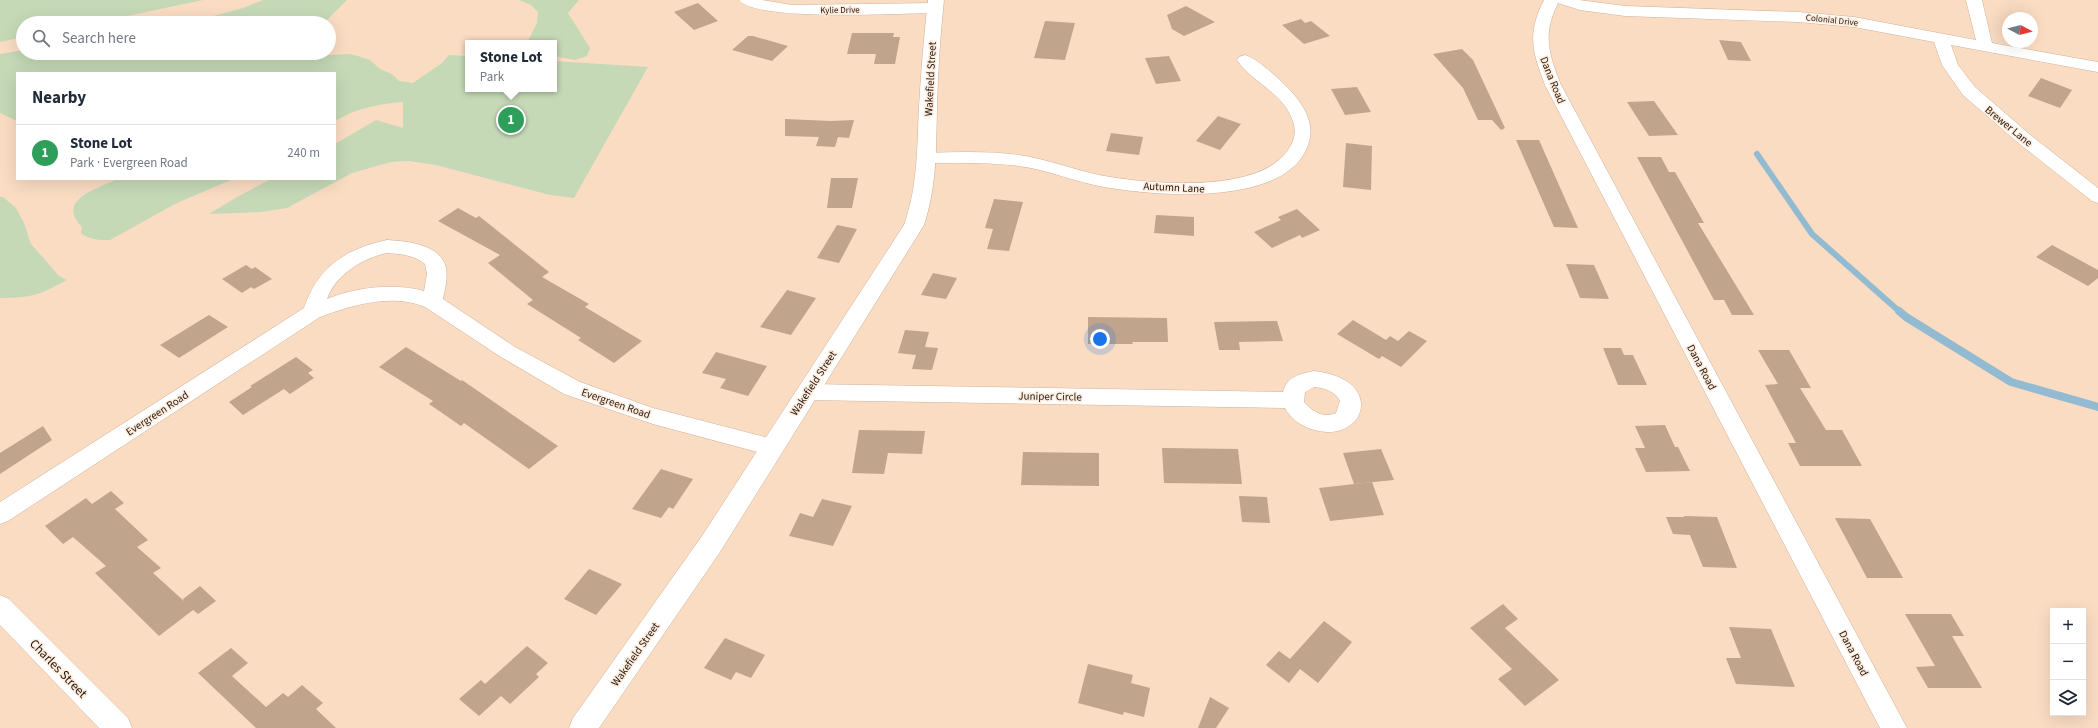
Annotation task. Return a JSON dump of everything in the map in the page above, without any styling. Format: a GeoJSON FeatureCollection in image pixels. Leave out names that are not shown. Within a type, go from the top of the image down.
{"type":"FeatureCollection","features":[{"type":"Feature","properties":{"kind":"street","name":"Kylie Drive"},"geometry":{"type":"LineString","coordinates":[[747,0],[769,7],[792,10],[935,4]]}},
{"type":"Feature","properties":{"kind":"street","name":"Dana Road"},"geometry":{"type":"LineString","coordinates":[[1552,0],[1542,19],[1539,37],[1545,63],[1553,85],[1894,728]]}},
{"type":"Feature","properties":{"kind":"street","name":"Colonial Drive"},"geometry":{"type":"LineString","coordinates":[[1562,0],[1580,5],[1625,11],[1825,19],[1871,25],[2098,67]]}},
{"type":"Feature","properties":{"kind":"street"},"geometry":{"type":"LineString","coordinates":[[1974,0],[1985,46]]}},
{"type":"Feature","properties":{"kind":"street","name":"Wakefield Street"},"geometry":{"type":"LineString","coordinates":[[582,728],[680,589],[914,225],[921,206],[926,158],[935,4]]}},
{"type":"Feature","properties":{"kind":"street","name":"Brewer Lane"},"geometry":{"type":"LineString","coordinates":[[1941,38],[1950,64],[1969,91],[2022,137],[2098,197]]}},
{"type":"Feature","properties":{"kind":"street","name":"Autumn Lane"},"geometry":{"type":"LineString","coordinates":[[926,158],[1020,161],[1099,180],[1171,188],[1211,188],[1250,182],[1277,170],[1294,157],[1301,145],[1304,130],[1302,121],[1294,106],[1245,60]]}},
{"type":"Feature","properties":{"kind":"street"},"geometry":{"type":"LineString","coordinates":[[313,312],[316,298],[323,285],[342,265],[358,254],[386,247],[400,247],[416,250],[429,257],[436,265],[437,272],[432,302]]}},
{"type":"Feature","properties":{"kind":"street","name":"Evergreen Road"},"geometry":{"type":"LineString","coordinates":[[0,514],[313,312],[341,301],[372,296],[410,295],[432,302],[508,352],[572,388],[589,395],[653,416],[772,447]]}},
{"type":"Feature","properties":{"kind":"street","name":"Juniper Circle"},"geometry":{"type":"LineString","coordinates":[[808,392],[1292,400]]}},
{"type":"Feature","properties":{"kind":"street","name":"Charles Street"},"geometry":{"type":"LineString","coordinates":[[0,607],[118,728]]}},
{"type":"Feature","properties":{"kind":"green space"},"geometry":{"type":"Polygon","coordinates":[[[0,0],[203,0],[127,16],[16,16],[16,39],[0,42],[0,0]]]}},
{"type":"Feature","properties":{"kind":"green space"},"geometry":{"type":"Polygon","coordinates":[[[263,0],[347,0],[331,16],[214,16],[243,8],[263,0]]]}},
{"type":"Feature","properties":{"kind":"green space"},"geometry":{"type":"Polygon","coordinates":[[[519,0],[579,0],[568,13],[590,48],[587,56],[575,60],[557,57],[557,40],[528,40],[537,23],[538,12],[531,5],[519,0]]]}},
{"type":"Feature","properties":{"kind":"green space"},"geometry":{"type":"Polygon","coordinates":[[[16,51],[16,60],[336,60],[336,55],[350,54],[370,60],[380,69],[392,74],[399,81],[413,83],[442,63],[449,55],[465,56],[465,92],[557,92],[557,61],[648,67],[574,198],[550,195],[436,165],[409,161],[391,162],[352,173],[287,208],[261,212],[209,214],[269,180],[336,180],[336,143],[376,120],[403,128],[403,102],[368,107],[336,120],[336,72],[16,72],[16,121],[0,113],[0,54],[16,51]]]}},
{"type":"Feature","properties":{"kind":"green space"},"geometry":{"type":"Polygon","coordinates":[[[115,180],[231,180],[175,204],[110,240],[95,239],[81,233],[82,227],[75,217],[74,209],[76,202],[90,192],[115,180]]]}},
{"type":"Feature","properties":{"kind":"green space"},"geometry":{"type":"Polygon","coordinates":[[[0,197],[3,197],[16,208],[24,223],[31,244],[59,276],[67,280],[35,295],[0,298],[0,197]]]}},
{"type":"Feature","properties":{"kind":"building"},"geometry":{"type":"Polygon","coordinates":[[[698,3],[718,21],[694,30],[674,12],[698,3]]]}},
{"type":"Feature","properties":{"kind":"building"},"geometry":{"type":"Polygon","coordinates":[[[1186,6],[1215,22],[1184,36],[1172,29],[1167,15],[1186,6]]]}},
{"type":"Feature","properties":{"kind":"building"},"geometry":{"type":"Polygon","coordinates":[[[1301,19],[1305,23],[1311,21],[1330,36],[1304,44],[1282,25],[1301,19]]]}},
{"type":"Feature","properties":{"kind":"building"},"geometry":{"type":"Polygon","coordinates":[[[1045,21],[1075,23],[1065,60],[1034,58],[1045,21]]]}},
{"type":"Feature","properties":{"kind":"building"},"geometry":{"type":"Polygon","coordinates":[[[852,33],[894,33],[893,37],[900,37],[895,64],[874,64],[876,54],[847,54],[852,33]]]}},
{"type":"Feature","properties":{"kind":"building"},"geometry":{"type":"Polygon","coordinates":[[[748,36],[753,36],[788,46],[772,61],[732,50],[748,36]]]}},
{"type":"Feature","properties":{"kind":"building"},"geometry":{"type":"Polygon","coordinates":[[[1719,40],[1741,42],[1751,61],[1728,60],[1719,40]]]}},
{"type":"Feature","properties":{"kind":"building"},"geometry":{"type":"Polygon","coordinates":[[[1462,49],[1473,60],[1505,128],[1501,130],[1492,120],[1478,120],[1463,88],[1433,54],[1462,49]]]}},
{"type":"Feature","properties":{"kind":"building"},"geometry":{"type":"Polygon","coordinates":[[[1169,56],[1181,81],[1156,84],[1145,58],[1169,56]]]}},
{"type":"Feature","properties":{"kind":"building"},"geometry":{"type":"Polygon","coordinates":[[[2041,78],[2072,90],[2060,108],[2028,96],[2041,78]]]}},
{"type":"Feature","properties":{"kind":"building"},"geometry":{"type":"Polygon","coordinates":[[[1357,87],[1371,112],[1345,115],[1331,89],[1357,87]]]}},
{"type":"Feature","properties":{"kind":"building"},"geometry":{"type":"Polygon","coordinates":[[[1654,101],[1678,135],[1649,136],[1627,102],[1654,101]]]}},
{"type":"Feature","properties":{"kind":"building"},"geometry":{"type":"Polygon","coordinates":[[[1218,116],[1241,124],[1220,150],[1196,141],[1218,116]]]}},
{"type":"Feature","properties":{"kind":"building"},"geometry":{"type":"Polygon","coordinates":[[[785,119],[831,121],[854,120],[849,138],[838,137],[835,147],[816,146],[819,137],[785,136],[785,119]]]}},
{"type":"Feature","properties":{"kind":"building"},"geometry":{"type":"Polygon","coordinates":[[[1111,133],[1143,137],[1139,155],[1106,151],[1111,133]]]}},
{"type":"Feature","properties":{"kind":"building"},"geometry":{"type":"Polygon","coordinates":[[[1516,140],[1539,140],[1578,228],[1554,227],[1516,140]]]}},
{"type":"Feature","properties":{"kind":"building"},"geometry":{"type":"Polygon","coordinates":[[[1346,143],[1372,146],[1371,190],[1343,187],[1346,143]]]}},
{"type":"Feature","properties":{"kind":"building"},"geometry":{"type":"Polygon","coordinates":[[[1637,157],[1661,157],[1669,172],[1675,172],[1704,223],[1698,223],[1754,315],[1732,315],[1724,300],[1714,300],[1637,157]]]}},
{"type":"Feature","properties":{"kind":"building"},"geometry":{"type":"Polygon","coordinates":[[[831,178],[858,178],[852,208],[827,208],[831,178]]]}},
{"type":"Feature","properties":{"kind":"building"},"geometry":{"type":"Polygon","coordinates":[[[994,199],[1023,202],[1009,251],[987,249],[993,229],[985,228],[994,199]]]}},
{"type":"Feature","properties":{"kind":"building"},"geometry":{"type":"Polygon","coordinates":[[[458,208],[476,218],[479,216],[549,272],[542,277],[589,304],[585,307],[642,341],[614,363],[578,340],[581,338],[527,304],[533,300],[488,263],[500,255],[438,221],[458,208]]]}},
{"type":"Feature","properties":{"kind":"building"},"geometry":{"type":"Polygon","coordinates":[[[1297,209],[1320,230],[1302,238],[1300,235],[1272,248],[1254,232],[1281,220],[1278,217],[1297,209]]]}},
{"type":"Feature","properties":{"kind":"building"},"geometry":{"type":"Polygon","coordinates":[[[1156,215],[1194,217],[1194,236],[1154,233],[1156,215]]]}},
{"type":"Feature","properties":{"kind":"building"},"geometry":{"type":"Polygon","coordinates":[[[837,225],[857,229],[839,263],[817,258],[837,225]]]}},
{"type":"Feature","properties":{"kind":"building"},"geometry":{"type":"Polygon","coordinates":[[[2052,245],[2098,270],[2098,278],[2088,286],[2036,257],[2052,245]]]}},
{"type":"Feature","properties":{"kind":"building"},"geometry":{"type":"Polygon","coordinates":[[[1566,264],[1594,265],[1609,299],[1580,298],[1566,264]]]}},
{"type":"Feature","properties":{"kind":"building"},"geometry":{"type":"Polygon","coordinates":[[[246,265],[252,269],[255,267],[272,279],[254,289],[251,287],[242,293],[222,279],[246,265]]]}},
{"type":"Feature","properties":{"kind":"building"},"geometry":{"type":"Polygon","coordinates":[[[933,273],[957,278],[946,299],[921,295],[933,273]]]}},
{"type":"Feature","properties":{"kind":"building"},"geometry":{"type":"Polygon","coordinates":[[[787,290],[816,298],[791,335],[760,327],[787,290]]]}},
{"type":"Feature","properties":{"kind":"building"},"geometry":{"type":"Polygon","coordinates":[[[209,315],[228,327],[179,358],[160,345],[209,315]]]}},
{"type":"Feature","properties":{"kind":"building"},"geometry":{"type":"Polygon","coordinates":[[[1088,317],[1167,318],[1168,342],[1088,344],[1088,317]]]}},
{"type":"Feature","properties":{"kind":"building"},"geometry":{"type":"Polygon","coordinates":[[[1353,320],[1386,340],[1390,336],[1398,341],[1409,331],[1427,341],[1401,367],[1382,356],[1379,359],[1337,334],[1353,320]]]}},
{"type":"Feature","properties":{"kind":"building"},"geometry":{"type":"Polygon","coordinates":[[[1277,321],[1283,341],[1239,342],[1240,350],[1219,350],[1214,322],[1277,321]]]}},
{"type":"Feature","properties":{"kind":"building"},"geometry":{"type":"Polygon","coordinates":[[[905,330],[929,332],[925,347],[938,348],[932,370],[912,369],[916,355],[898,353],[905,330]]]}},
{"type":"Feature","properties":{"kind":"building"},"geometry":{"type":"Polygon","coordinates":[[[406,347],[461,381],[462,380],[558,446],[529,469],[464,423],[461,426],[429,404],[433,401],[379,367],[406,347]]]}},
{"type":"Feature","properties":{"kind":"building"},"geometry":{"type":"Polygon","coordinates":[[[1603,348],[1621,348],[1624,355],[1633,355],[1647,385],[1618,385],[1603,348]]]}},
{"type":"Feature","properties":{"kind":"building"},"geometry":{"type":"Polygon","coordinates":[[[1758,350],[1789,350],[1811,388],[1800,388],[1826,430],[1842,430],[1862,466],[1800,466],[1788,443],[1796,443],[1765,385],[1778,384],[1758,350]]]}},
{"type":"Feature","properties":{"kind":"building"},"geometry":{"type":"Polygon","coordinates":[[[716,352],[767,366],[748,396],[720,388],[726,379],[702,373],[716,352]]]}},
{"type":"Feature","properties":{"kind":"building"},"geometry":{"type":"Polygon","coordinates":[[[296,357],[313,370],[308,373],[314,378],[290,394],[284,389],[243,415],[229,402],[252,387],[250,386],[296,357]]]}},
{"type":"Feature","properties":{"kind":"building"},"geometry":{"type":"Polygon","coordinates":[[[1665,425],[1675,447],[1678,447],[1690,471],[1646,472],[1635,448],[1645,448],[1635,426],[1665,425]]]}},
{"type":"Feature","properties":{"kind":"building"},"geometry":{"type":"Polygon","coordinates":[[[43,426],[52,440],[0,474],[0,453],[43,426]]]}},
{"type":"Feature","properties":{"kind":"building"},"geometry":{"type":"Polygon","coordinates":[[[859,430],[925,431],[922,454],[888,453],[884,474],[852,473],[859,430]]]}},
{"type":"Feature","properties":{"kind":"building"},"geometry":{"type":"Polygon","coordinates":[[[1162,448],[1238,449],[1242,484],[1164,483],[1162,448]]]}},
{"type":"Feature","properties":{"kind":"building"},"geometry":{"type":"Polygon","coordinates":[[[1381,449],[1394,480],[1354,484],[1343,453],[1381,449]]]}},
{"type":"Feature","properties":{"kind":"building"},"geometry":{"type":"Polygon","coordinates":[[[1023,452],[1099,453],[1099,486],[1021,485],[1023,452]]]}},
{"type":"Feature","properties":{"kind":"building"},"geometry":{"type":"Polygon","coordinates":[[[661,469],[693,479],[673,509],[669,507],[661,518],[632,509],[661,469]]]}},
{"type":"Feature","properties":{"kind":"building"},"geometry":{"type":"Polygon","coordinates":[[[1372,482],[1384,515],[1330,521],[1319,488],[1372,482]]]}},
{"type":"Feature","properties":{"kind":"building"},"geometry":{"type":"Polygon","coordinates":[[[111,491],[124,503],[115,509],[148,540],[137,547],[161,568],[153,573],[184,601],[183,599],[200,586],[216,601],[198,614],[193,610],[159,636],[95,573],[106,566],[73,537],[63,544],[45,526],[86,498],[92,504],[111,491]]]}},
{"type":"Feature","properties":{"kind":"building"},"geometry":{"type":"Polygon","coordinates":[[[1239,496],[1267,497],[1270,523],[1242,522],[1239,496]]]}},
{"type":"Feature","properties":{"kind":"building"},"geometry":{"type":"Polygon","coordinates":[[[822,499],[852,506],[833,546],[789,536],[800,513],[813,517],[822,499]]]}},
{"type":"Feature","properties":{"kind":"building"},"geometry":{"type":"Polygon","coordinates":[[[1666,517],[1717,517],[1737,568],[1703,567],[1690,535],[1673,534],[1666,517]]]}},
{"type":"Feature","properties":{"kind":"building"},"geometry":{"type":"Polygon","coordinates":[[[1835,518],[1870,519],[1903,578],[1867,578],[1835,518]]]}},
{"type":"Feature","properties":{"kind":"building"},"geometry":{"type":"Polygon","coordinates":[[[589,569],[622,584],[596,615],[564,599],[589,569]]]}},
{"type":"Feature","properties":{"kind":"building"},"geometry":{"type":"Polygon","coordinates":[[[1503,604],[1518,619],[1505,628],[1559,680],[1525,706],[1498,679],[1512,669],[1470,628],[1503,604]]]}},
{"type":"Feature","properties":{"kind":"building"},"geometry":{"type":"Polygon","coordinates":[[[1905,614],[1951,614],[1964,636],[1952,636],[1982,688],[1928,688],[1916,667],[1935,666],[1905,614]]]}},
{"type":"Feature","properties":{"kind":"building"},"geometry":{"type":"Polygon","coordinates":[[[1324,621],[1352,642],[1318,683],[1300,669],[1289,683],[1266,665],[1279,651],[1290,659],[1324,621]]]}},
{"type":"Feature","properties":{"kind":"building"},"geometry":{"type":"Polygon","coordinates":[[[1729,627],[1771,629],[1795,687],[1736,684],[1726,658],[1741,658],[1729,627]]]}},
{"type":"Feature","properties":{"kind":"building"},"geometry":{"type":"Polygon","coordinates":[[[725,638],[765,655],[751,678],[736,672],[731,680],[704,668],[725,638]]]}},
{"type":"Feature","properties":{"kind":"building"},"geometry":{"type":"Polygon","coordinates":[[[527,646],[548,663],[536,674],[539,677],[510,704],[501,696],[479,716],[459,699],[481,680],[485,684],[527,646]]]}},
{"type":"Feature","properties":{"kind":"building"},"geometry":{"type":"Polygon","coordinates":[[[231,648],[248,663],[232,676],[266,707],[283,693],[288,697],[302,685],[323,703],[316,709],[336,728],[256,728],[198,673],[231,648]]]}},
{"type":"Feature","properties":{"kind":"building"},"geometry":{"type":"Polygon","coordinates":[[[1088,664],[1133,675],[1131,683],[1150,688],[1144,717],[1124,712],[1123,715],[1078,703],[1088,664]]]}},
{"type":"Feature","properties":{"kind":"building"},"geometry":{"type":"Polygon","coordinates":[[[1210,697],[1229,708],[1216,728],[1198,728],[1210,697]]]}},
{"type":"Feature","properties":{"kind":"waterway"},"geometry":{"type":"LineString","coordinates":[[1757,154],[1812,234],[1900,312]]}},
{"type":"Feature","properties":{"kind":"waterway"},"geometry":{"type":"LineString","coordinates":[[1899,311],[1906,317],[2011,382],[2098,407]]}},
{"type":"Feature","properties":{"kind":"place","name":"Stone Lot"},"geometry":{"type":"Point","coordinates":[511,120]}}]}
